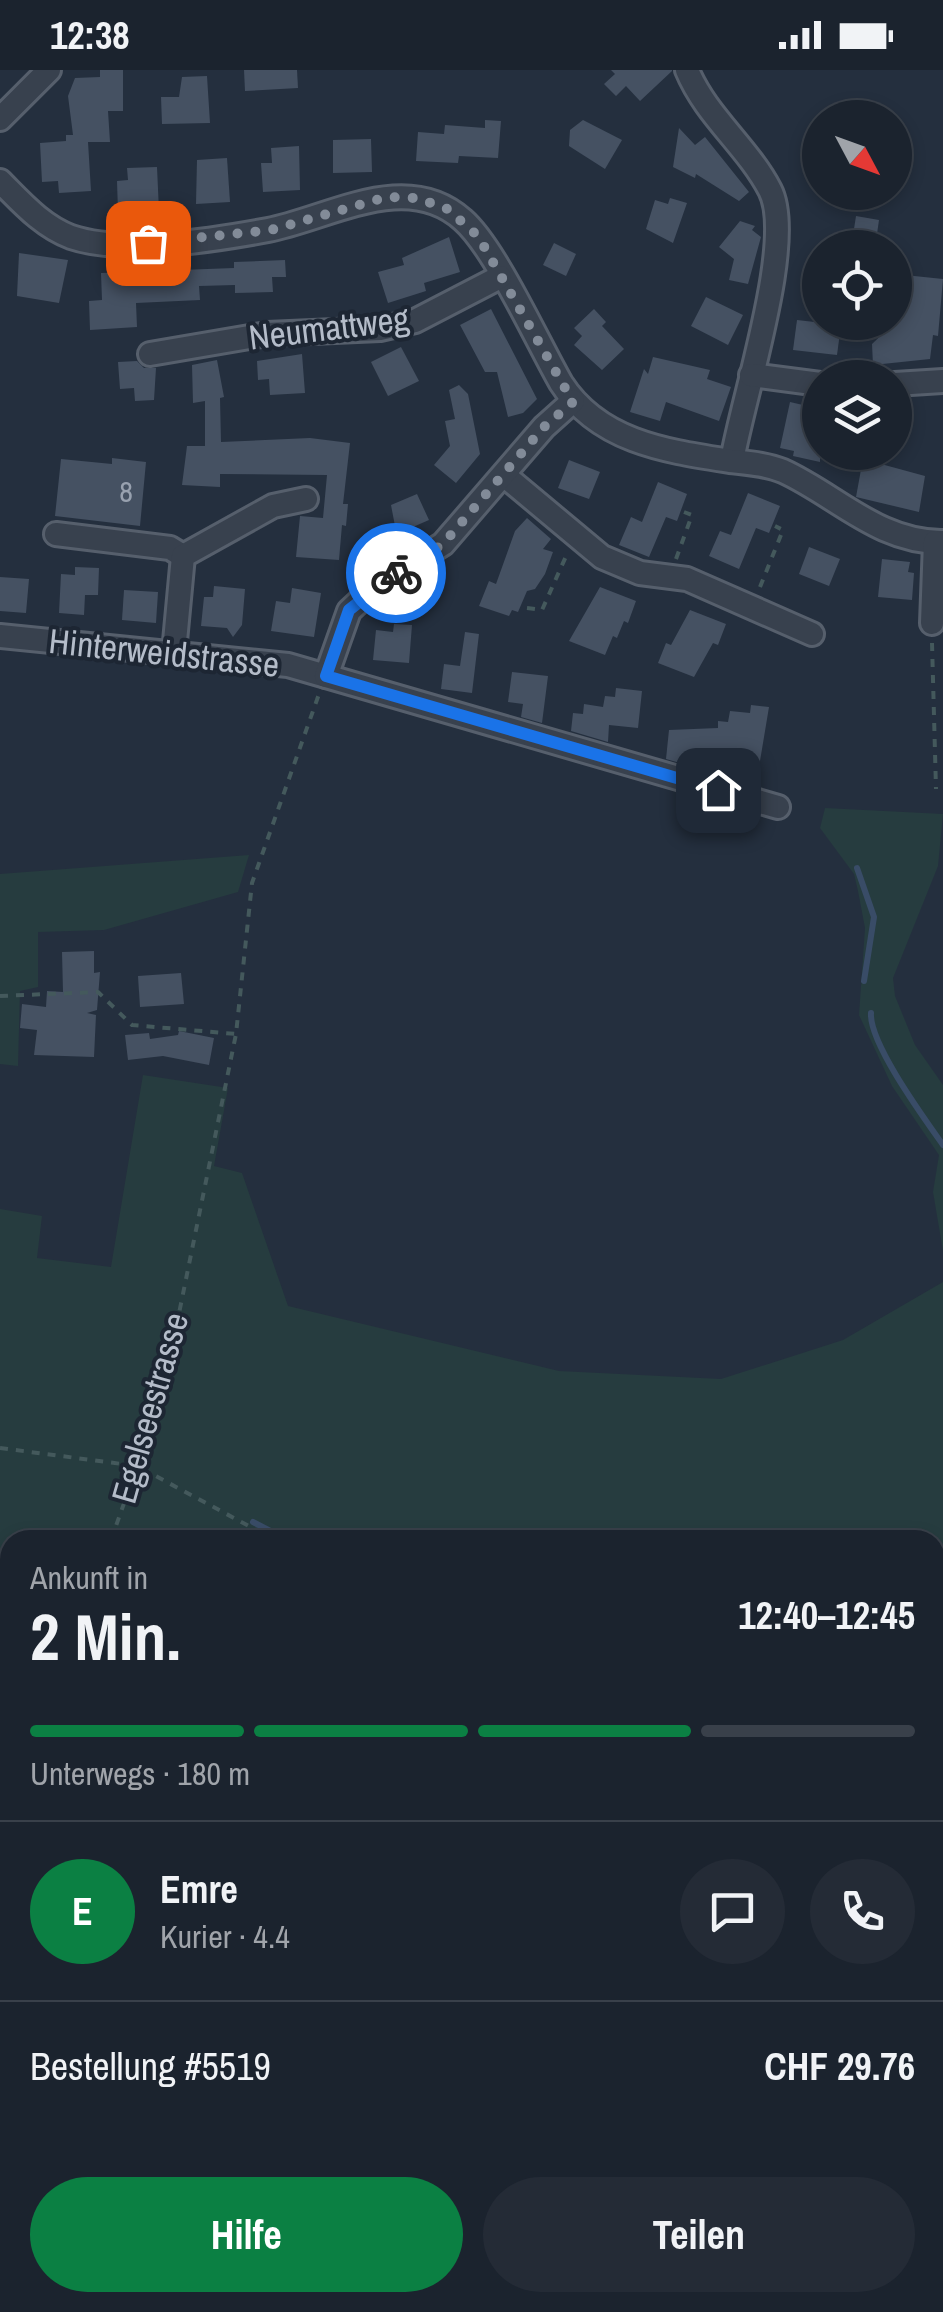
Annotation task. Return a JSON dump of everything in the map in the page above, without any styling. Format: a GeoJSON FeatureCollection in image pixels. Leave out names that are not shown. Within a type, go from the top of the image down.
{"type":"FeatureCollection","features":[{"type":"Feature","properties":{"kind":"street"},"geometry":{"type":"LineString","coordinates":[[0,118],[49,70]]}},
{"type":"Feature","properties":{"kind":"street"},"geometry":{"type":"LineString","coordinates":[[687,70],[702,100],[757,168],[776,209],[774,268],[732,461]]}},
{"type":"Feature","properties":{"kind":"street"},"geometry":{"type":"LineString","coordinates":[[0,181],[51,227],[107,244],[255,232],[387,197],[416,198],[462,219],[478,236],[573,402],[630,440],[654,449],[784,472],[858,518],[939,542],[932,623]]}},
{"type":"Feature","properties":{"kind":"street","name":"Neumattweg"},"geometry":{"type":"LineString","coordinates":[[150,354],[266,334],[380,329],[416,321],[500,277]]}},
{"type":"Feature","properties":{"kind":"street"},"geometry":{"type":"LineString","coordinates":[[751,375],[802,382]]}},
{"type":"Feature","properties":{"kind":"street"},"geometry":{"type":"LineString","coordinates":[[912,383],[943,380]]}},
{"type":"Feature","properties":{"kind":"street"},"geometry":{"type":"LineString","coordinates":[[326,676],[349,610],[376,585],[443,544],[544,427],[573,402]]}},
{"type":"Feature","properties":{"kind":"street"},"geometry":{"type":"LineString","coordinates":[[505,476],[602,557],[640,574],[687,579],[812,634]]}},
{"type":"Feature","properties":{"kind":"street"},"geometry":{"type":"LineString","coordinates":[[184,556],[273,506],[306,499]]}},
{"type":"Feature","properties":{"kind":"street"},"geometry":{"type":"LineString","coordinates":[[56,534],[170,548],[184,556]]}},
{"type":"Feature","properties":{"kind":"street"},"geometry":{"type":"LineString","coordinates":[[174,652],[184,556]]}},
{"type":"Feature","properties":{"kind":"street","name":"Hinterweidstrasse"},"geometry":{"type":"LineString","coordinates":[[0,636],[288,666],[778,807]]}},
{"type":"Feature","properties":{"kind":"path"},"geometry":{"type":"LineString","coordinates":[[678,554],[692,515],[684,512]]}},
{"type":"Feature","properties":{"kind":"path"},"geometry":{"type":"LineString","coordinates":[[762,584],[783,530],[775,526]]}},
{"type":"Feature","properties":{"kind":"path"},"geometry":{"type":"LineString","coordinates":[[526,608],[536,613],[542,610],[576,536]]}},
{"type":"Feature","properties":{"kind":"path"},"geometry":{"type":"LineString","coordinates":[[932,623],[936,789]]}},
{"type":"Feature","properties":{"kind":"path","name":"Egelseestrasse"},"geometry":{"type":"LineString","coordinates":[[115,1530],[162,1390],[236,1034],[252,882],[326,676]]}},
{"type":"Feature","properties":{"kind":"path"},"geometry":{"type":"LineString","coordinates":[[0,996],[98,992],[132,1025],[236,1034]]}},
{"type":"Feature","properties":{"kind":"path"},"geometry":{"type":"LineString","coordinates":[[0,1448],[137,1466],[256,1530]]}},
{"type":"Feature","properties":{"kind":"green space"},"geometry":{"type":"Polygon","coordinates":[[[825,808],[943,814],[938,866],[893,978],[895,996],[915,1045],[943,1085],[943,1251],[933,1192],[939,1155],[892,1086],[859,1015],[865,928],[854,874],[820,828],[825,808]]]}},
{"type":"Feature","properties":{"kind":"green space"},"geometry":{"type":"Polygon","coordinates":[[[249,855],[238,892],[104,930],[38,932],[38,987],[20,991],[18,1066],[0,1064],[0,874],[249,855]]]}},
{"type":"Feature","properties":{"kind":"green space"},"geometry":{"type":"Polygon","coordinates":[[[143,1075],[228,1088],[214,1166],[242,1173],[288,1306],[559,1371],[721,1379],[843,1340],[943,1282],[943,1530],[0,1530],[0,1209],[42,1216],[37,1258],[111,1267],[143,1075]]]}},
{"type":"Feature","properties":{"kind":"building"},"geometry":{"type":"Polygon","coordinates":[[[100,70],[123,70],[123,111],[108,111],[110,142],[88,142],[91,191],[59,193],[58,181],[42,182],[40,143],[66,141],[66,135],[73,135],[68,96],[75,78],[100,77],[100,70]]]}},
{"type":"Feature","properties":{"kind":"building"},"geometry":{"type":"Polygon","coordinates":[[[244,70],[297,70],[298,88],[245,91],[244,70]]]}},
{"type":"Feature","properties":{"kind":"building"},"geometry":{"type":"Polygon","coordinates":[[[611,70],[672,71],[640,101],[626,86],[616,96],[604,84],[615,74],[611,70]]]}},
{"type":"Feature","properties":{"kind":"building"},"geometry":{"type":"Polygon","coordinates":[[[207,76],[210,123],[162,124],[161,97],[179,97],[182,77],[207,76]]]}},
{"type":"Feature","properties":{"kind":"building"},"geometry":{"type":"Polygon","coordinates":[[[485,120],[501,121],[498,158],[459,156],[458,163],[416,161],[418,132],[444,134],[445,125],[485,128],[485,120]]]}},
{"type":"Feature","properties":{"kind":"building"},"geometry":{"type":"Polygon","coordinates":[[[583,120],[622,140],[605,169],[569,146],[570,130],[583,120]]]}},
{"type":"Feature","properties":{"kind":"building"},"geometry":{"type":"Polygon","coordinates":[[[679,128],[695,145],[705,137],[749,192],[739,201],[696,174],[695,178],[673,167],[679,128]]]}},
{"type":"Feature","properties":{"kind":"building"},"geometry":{"type":"Polygon","coordinates":[[[371,139],[372,172],[333,173],[333,140],[371,139]]]}},
{"type":"Feature","properties":{"kind":"building"},"geometry":{"type":"Polygon","coordinates":[[[299,146],[300,190],[263,192],[261,163],[272,163],[271,148],[299,146]]]}},
{"type":"Feature","properties":{"kind":"building"},"geometry":{"type":"Polygon","coordinates":[[[227,158],[230,202],[196,204],[197,160],[227,158]]]}},
{"type":"Feature","properties":{"kind":"building"},"geometry":{"type":"Polygon","coordinates":[[[157,167],[159,211],[118,212],[117,181],[128,180],[127,168],[157,167]]]}},
{"type":"Feature","properties":{"kind":"building"},"geometry":{"type":"Polygon","coordinates":[[[670,198],[687,203],[673,243],[646,229],[655,200],[668,204],[670,198]]]}},
{"type":"Feature","properties":{"kind":"building"},"geometry":{"type":"Polygon","coordinates":[[[856,216],[879,220],[878,230],[854,230],[856,216]]]}},
{"type":"Feature","properties":{"kind":"building"},"geometry":{"type":"Polygon","coordinates":[[[740,221],[755,226],[752,230],[761,237],[748,284],[729,280],[734,259],[719,247],[740,221]]]}},
{"type":"Feature","properties":{"kind":"building"},"geometry":{"type":"Polygon","coordinates":[[[449,237],[460,272],[424,283],[426,291],[388,303],[378,272],[404,265],[402,258],[449,237]]]}},
{"type":"Feature","properties":{"kind":"building"},"geometry":{"type":"Polygon","coordinates":[[[554,243],[576,254],[566,276],[543,265],[554,243]]]}},
{"type":"Feature","properties":{"kind":"building"},"geometry":{"type":"Polygon","coordinates":[[[19,253],[68,260],[59,303],[17,296],[19,253]]]}},
{"type":"Feature","properties":{"kind":"building"},"geometry":{"type":"Polygon","coordinates":[[[285,260],[286,277],[272,277],[273,292],[235,293],[235,285],[199,286],[200,300],[136,303],[137,327],[90,330],[89,301],[102,300],[101,273],[234,268],[234,262],[285,260]]]}},
{"type":"Feature","properties":{"kind":"building"},"geometry":{"type":"Polygon","coordinates":[[[912,276],[943,279],[938,336],[933,335],[930,359],[873,360],[872,344],[876,340],[912,340],[912,276]]]}},
{"type":"Feature","properties":{"kind":"building"},"geometry":{"type":"Polygon","coordinates":[[[706,297],[743,315],[728,345],[691,326],[706,297]]]}},
{"type":"Feature","properties":{"kind":"building"},"geometry":{"type":"Polygon","coordinates":[[[491,309],[537,399],[523,413],[508,417],[497,372],[485,372],[460,325],[491,309]]]}},
{"type":"Feature","properties":{"kind":"building"},"geometry":{"type":"Polygon","coordinates":[[[594,309],[606,322],[602,326],[624,349],[602,370],[574,345],[582,336],[574,328],[594,309]]]}},
{"type":"Feature","properties":{"kind":"building"},"geometry":{"type":"Polygon","coordinates":[[[797,320],[802,321],[802,340],[839,340],[837,355],[793,350],[797,320]]]}},
{"type":"Feature","properties":{"kind":"building"},"geometry":{"type":"Polygon","coordinates":[[[401,347],[419,381],[388,396],[371,362],[401,347]]]}},
{"type":"Feature","properties":{"kind":"building"},"geometry":{"type":"Polygon","coordinates":[[[302,354],[305,393],[270,395],[269,379],[258,380],[257,361],[302,354]]]}},
{"type":"Feature","properties":{"kind":"building"},"geometry":{"type":"Polygon","coordinates":[[[653,357],[710,370],[707,379],[731,387],[719,421],[666,402],[660,421],[630,412],[644,369],[648,374],[653,357]]]}},
{"type":"Feature","properties":{"kind":"building"},"geometry":{"type":"Polygon","coordinates":[[[217,360],[224,397],[220,398],[221,442],[310,438],[350,443],[343,504],[348,504],[346,526],[342,525],[339,560],[296,557],[300,516],[323,518],[327,475],[220,474],[220,487],[182,485],[187,446],[205,446],[205,401],[193,403],[192,365],[217,360]]]}},
{"type":"Feature","properties":{"kind":"building"},"geometry":{"type":"Polygon","coordinates":[[[137,361],[144,368],[156,368],[154,400],[135,401],[134,388],[120,389],[118,362],[137,361]]]}},
{"type":"Feature","properties":{"kind":"building"},"geometry":{"type":"Polygon","coordinates":[[[459,385],[468,394],[480,454],[456,483],[434,465],[450,446],[445,421],[455,419],[449,390],[459,385]]]}},
{"type":"Feature","properties":{"kind":"building"},"geometry":{"type":"Polygon","coordinates":[[[790,402],[802,405],[802,458],[793,456],[794,451],[780,448],[790,402]]]}},
{"type":"Feature","properties":{"kind":"building"},"geometry":{"type":"Polygon","coordinates":[[[112,458],[146,462],[140,526],[55,516],[61,459],[112,464],[112,458]]]}},
{"type":"Feature","properties":{"kind":"building"},"geometry":{"type":"Polygon","coordinates":[[[569,460],[600,472],[589,499],[558,488],[569,460]]]}},
{"type":"Feature","properties":{"kind":"building"},"geometry":{"type":"Polygon","coordinates":[[[861,470],[903,470],[925,476],[919,512],[856,497],[861,470]]]}},
{"type":"Feature","properties":{"kind":"building"},"geometry":{"type":"Polygon","coordinates":[[[658,482],[687,494],[677,521],[666,517],[649,557],[619,545],[631,517],[642,522],[658,482]]]}},
{"type":"Feature","properties":{"kind":"building"},"geometry":{"type":"Polygon","coordinates":[[[748,493],[780,506],[769,533],[756,528],[739,569],[709,556],[720,531],[731,535],[748,493]]]}},
{"type":"Feature","properties":{"kind":"building"},"geometry":{"type":"Polygon","coordinates":[[[417,494],[429,520],[406,530],[413,544],[384,557],[374,535],[395,526],[391,505],[417,494]]]}},
{"type":"Feature","properties":{"kind":"building"},"geometry":{"type":"Polygon","coordinates":[[[527,518],[551,539],[543,549],[553,552],[545,574],[535,589],[527,591],[518,612],[512,610],[509,616],[479,606],[489,581],[496,584],[515,531],[527,518]]]}},
{"type":"Feature","properties":{"kind":"building"},"geometry":{"type":"Polygon","coordinates":[[[809,547],[840,559],[829,586],[799,574],[809,547]]]}},
{"type":"Feature","properties":{"kind":"building"},"geometry":{"type":"Polygon","coordinates":[[[882,559],[910,562],[908,572],[914,573],[912,600],[878,597],[882,559]]]}},
{"type":"Feature","properties":{"kind":"building"},"geometry":{"type":"Polygon","coordinates":[[[75,567],[99,568],[98,595],[85,595],[84,615],[59,613],[61,574],[75,575],[75,567]]]}},
{"type":"Feature","properties":{"kind":"building"},"geometry":{"type":"Polygon","coordinates":[[[0,577],[29,579],[26,613],[0,611],[0,577]]]}},
{"type":"Feature","properties":{"kind":"building"},"geometry":{"type":"Polygon","coordinates":[[[214,586],[245,589],[242,625],[233,637],[227,628],[201,626],[204,597],[213,597],[214,586]]]}},
{"type":"Feature","properties":{"kind":"building"},"geometry":{"type":"Polygon","coordinates":[[[600,587],[636,601],[628,623],[624,621],[617,638],[613,636],[605,655],[569,641],[600,587]]]}},
{"type":"Feature","properties":{"kind":"building"},"geometry":{"type":"Polygon","coordinates":[[[292,588],[321,593],[314,637],[271,631],[276,601],[290,603],[292,588]]]}},
{"type":"Feature","properties":{"kind":"building"},"geometry":{"type":"Polygon","coordinates":[[[124,590],[158,592],[156,623],[122,620],[124,590]]]}},
{"type":"Feature","properties":{"kind":"building"},"geometry":{"type":"Polygon","coordinates":[[[690,610],[726,624],[718,645],[713,643],[694,677],[658,663],[666,643],[671,645],[690,610]]]}},
{"type":"Feature","properties":{"kind":"building"},"geometry":{"type":"Polygon","coordinates":[[[394,624],[412,625],[409,663],[373,660],[376,630],[393,632],[394,624]]]}},
{"type":"Feature","properties":{"kind":"building"},"geometry":{"type":"Polygon","coordinates":[[[465,632],[479,634],[472,693],[441,689],[444,664],[460,666],[465,632]]]}},
{"type":"Feature","properties":{"kind":"building"},"geometry":{"type":"Polygon","coordinates":[[[512,672],[548,676],[542,723],[521,717],[523,704],[508,702],[512,672]]]}},
{"type":"Feature","properties":{"kind":"building"},"geometry":{"type":"Polygon","coordinates":[[[616,688],[642,691],[638,728],[609,725],[608,742],[571,731],[573,713],[583,714],[584,704],[603,707],[605,696],[615,697],[616,688]]]}},
{"type":"Feature","properties":{"kind":"building"},"geometry":{"type":"Polygon","coordinates":[[[751,705],[769,707],[756,785],[666,759],[669,730],[718,728],[718,721],[728,722],[730,711],[750,713],[751,705]]]}},
{"type":"Feature","properties":{"kind":"building"},"geometry":{"type":"Polygon","coordinates":[[[94,951],[94,973],[100,972],[97,1010],[87,1013],[96,1015],[94,1057],[34,1055],[37,1030],[20,1028],[22,1004],[46,1007],[47,991],[63,992],[62,952],[94,951]]]}},
{"type":"Feature","properties":{"kind":"building"},"geometry":{"type":"Polygon","coordinates":[[[181,973],[184,1004],[140,1007],[138,976],[181,973]]]}},
{"type":"Feature","properties":{"kind":"building"},"geometry":{"type":"Polygon","coordinates":[[[179,1031],[214,1038],[209,1065],[163,1056],[128,1060],[125,1035],[149,1033],[150,1039],[178,1035],[179,1031]]]}},
{"type":"Feature","properties":{"kind":"waterway"},"geometry":{"type":"LineString","coordinates":[[857,868],[874,917],[864,981]]}},
{"type":"Feature","properties":{"kind":"waterway"},"geometry":{"type":"LineString","coordinates":[[871,1013],[888,1061],[943,1145]]}},
{"type":"Feature","properties":{"kind":"waterway"},"geometry":{"type":"LineString","coordinates":[[253,1522],[269,1530]]}},
{"type":"Feature","properties":{"kind":"way so far"},"geometry":{"type":"LineString","coordinates":[[148,243],[271,230],[387,197],[416,198],[446,208],[478,236],[573,402],[544,427],[443,544],[396,573]]}},
{"type":"Feature","properties":{"kind":"route"},"geometry":{"type":"LineString","coordinates":[[396,573],[349,610],[326,676],[718,790]]}}]}
